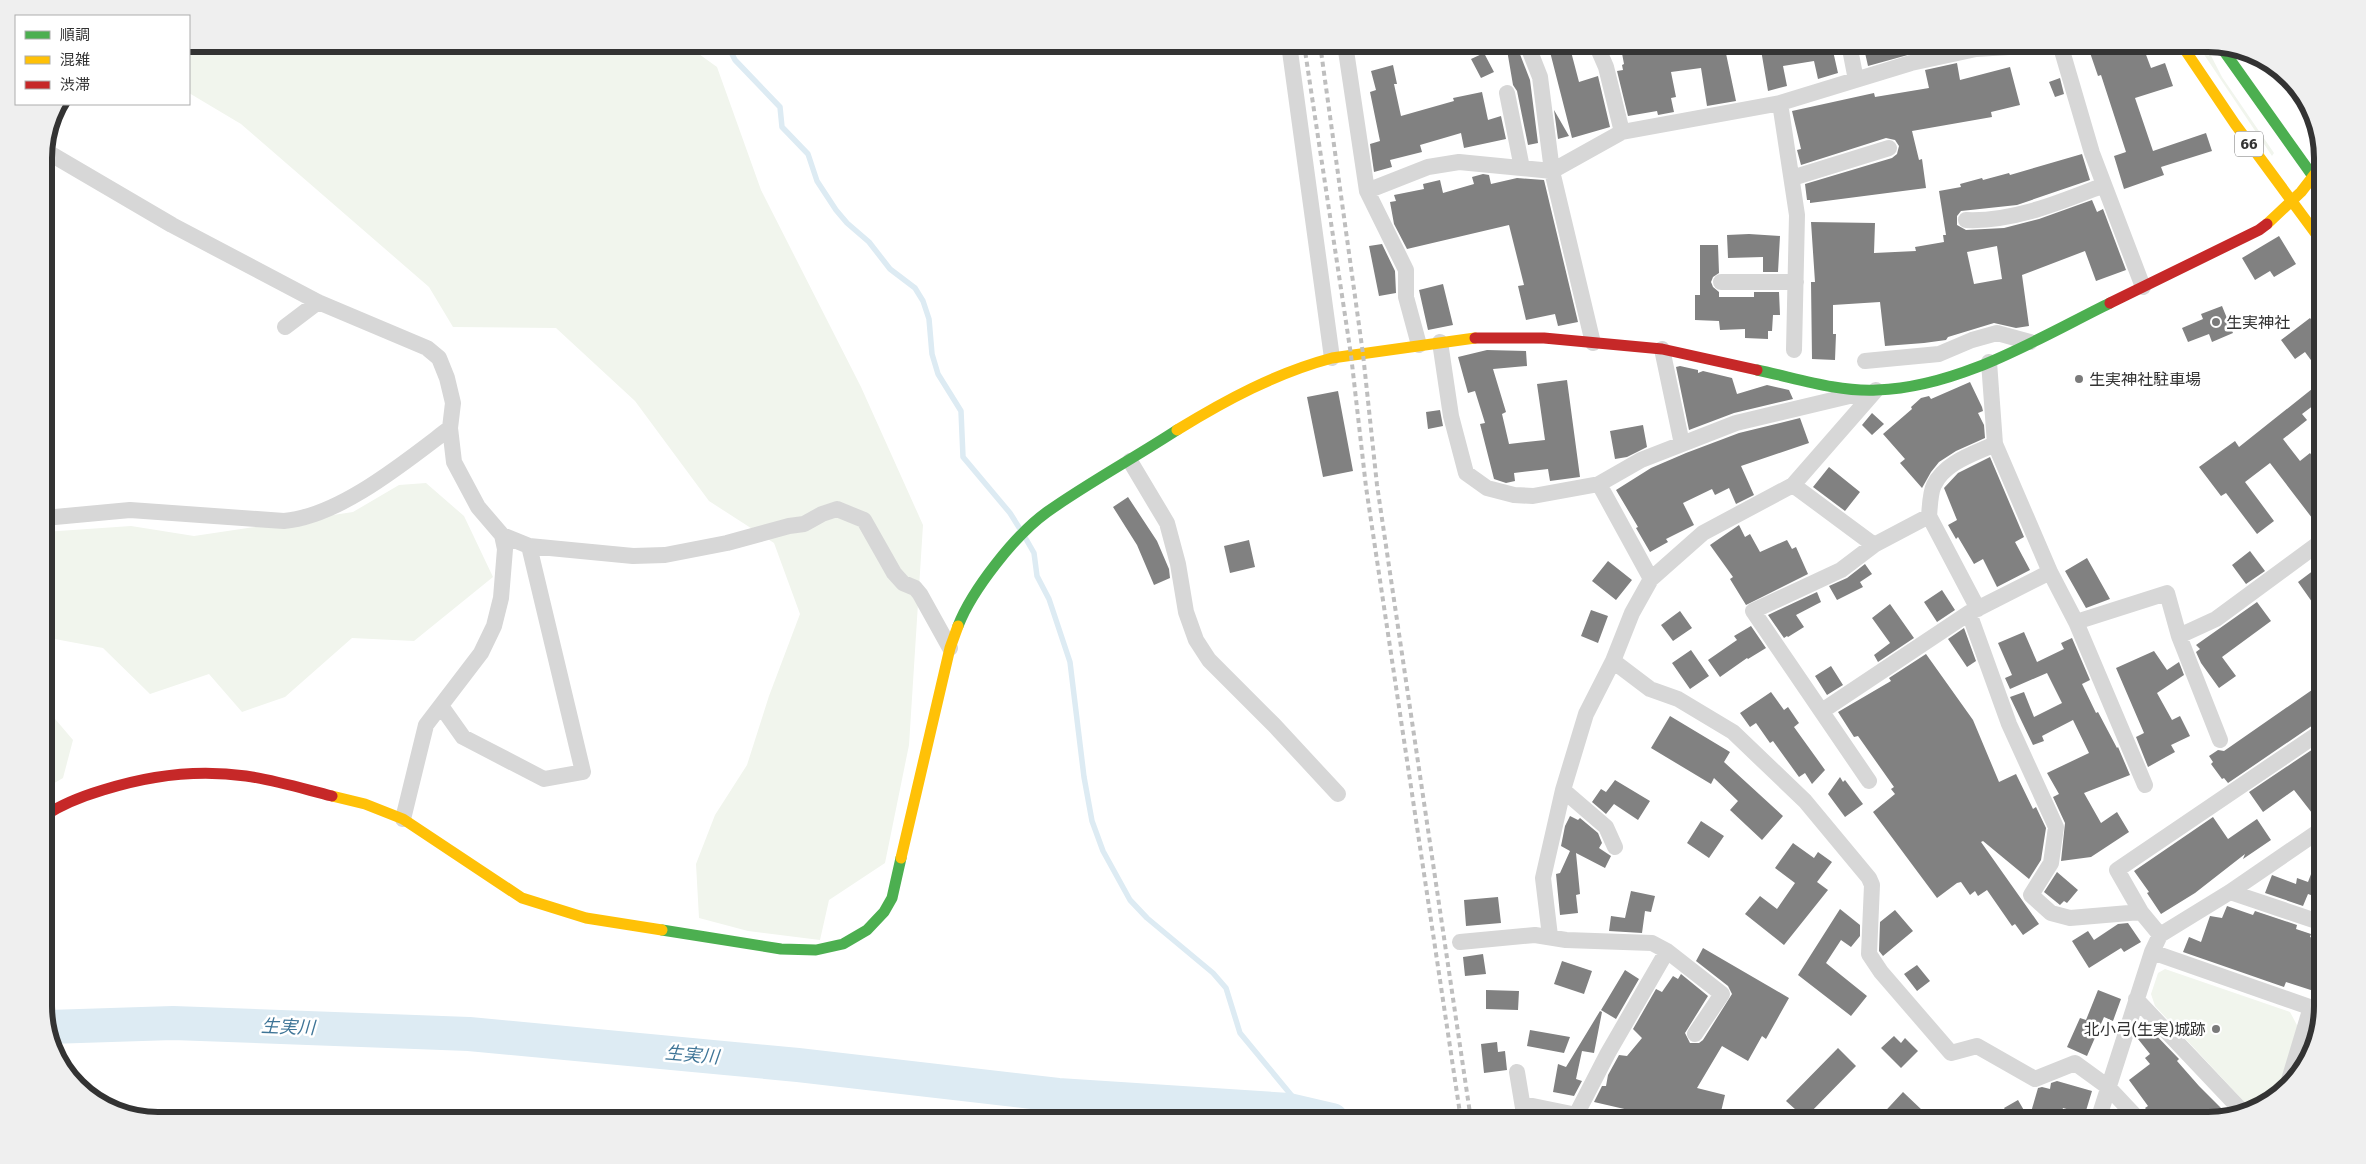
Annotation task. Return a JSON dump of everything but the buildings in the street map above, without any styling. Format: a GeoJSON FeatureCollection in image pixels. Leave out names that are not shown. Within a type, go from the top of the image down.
{"type":"FeatureCollection","features":[{"type":"Feature","properties":{"kind":"street"},"geometry":{"type":"LineString","coordinates":[[1290,52],[1332,358]]}},
{"type":"Feature","properties":{"kind":"street"},"geometry":{"type":"LineString","coordinates":[[1346,52],[1368,191],[1406,270],[1406,297],[1419,345]]}},
{"type":"Feature","properties":{"kind":"street"},"geometry":{"type":"LineString","coordinates":[[1530,52],[1540,78],[1552,171],[1593,342]]}},
{"type":"Feature","properties":{"kind":"street"},"geometry":{"type":"LineString","coordinates":[[1600,52],[1606,66],[1622,132]]}},
{"type":"Feature","properties":{"kind":"street"},"geometry":{"type":"LineString","coordinates":[[1851,52],[1856,80]]}},
{"type":"Feature","properties":{"kind":"street"},"geometry":{"type":"LineString","coordinates":[[1368,191],[1428,167],[1459,162],[1552,171],[1622,132],[1780,103],[1911,63],[1962,52]]}},
{"type":"Feature","properties":{"kind":"street"},"geometry":{"type":"LineString","coordinates":[[2062,52],[2092,153],[2143,287]]}},
{"type":"Feature","properties":{"kind":"street","name":"66"},"geometry":{"type":"LineString","coordinates":[[2186,52],[2235,124],[2313,230]]}},
{"type":"Feature","properties":{"kind":"street","name":"66"},"geometry":{"type":"LineString","coordinates":[[2227,55],[2313,177]]}},
{"type":"Feature","properties":{"kind":"street"},"geometry":{"type":"LineString","coordinates":[[1508,93],[1522,168]]}},
{"type":"Feature","properties":{"kind":"street"},"geometry":{"type":"LineString","coordinates":[[1780,103],[1798,215],[1794,350]]}},
{"type":"Feature","properties":{"kind":"street"},"geometry":{"type":"LineString","coordinates":[[1792,178],[1889,148]]}},
{"type":"Feature","properties":{"kind":"street"},"geometry":{"type":"LineString","coordinates":[[53,155],[172,225],[318,302],[427,348],[438,358],[447,378],[453,402],[450,428],[454,462],[478,507],[502,535],[529,546],[633,556],[665,555],[727,543],[789,526],[804,524],[837,509],[854,514],[868,524],[894,572],[903,583],[915,588],[920,594],[950,648]]}},
{"type":"Feature","properties":{"kind":"street"},"geometry":{"type":"LineString","coordinates":[[1440,342],[1451,416],[1466,473],[1487,488],[1514,495],[1533,496],[1599,484],[1641,460],[1736,423],[1876,390],[1924,384],[1989,362],[2259,230],[2278,217],[2313,179]]}},
{"type":"Feature","properties":{"kind":"street"},"geometry":{"type":"LineString","coordinates":[[1966,220],[1985,221],[2047,207],[2104,185]]}},
{"type":"Feature","properties":{"kind":"street"},"geometry":{"type":"LineString","coordinates":[[1722,282],[1796,282]]}},
{"type":"Feature","properties":{"kind":"street"},"geometry":{"type":"LineString","coordinates":[[285,327],[318,302]]}},
{"type":"Feature","properties":{"kind":"street"},"geometry":{"type":"LineString","coordinates":[[1865,360],[1939,354],[1997,332],[2030,342]]}},
{"type":"Feature","properties":{"kind":"street"},"geometry":{"type":"LineString","coordinates":[[53,810],[87,795],[120,784],[161,776],[200,772],[247,776],[364,804],[403,819],[522,898],[548,908],[586,918],[781,949],[816,950],[843,944],[867,930],[884,912],[892,898],[950,648],[964,613],[984,579],[1007,550],[1045,513],[1205,414],[1260,383],[1332,358],[1486,337],[1544,338],[1662,349],[1836,388],[1876,390]]}},
{"type":"Feature","properties":{"kind":"street"},"geometry":{"type":"LineString","coordinates":[[1662,349],[1682,444]]}},
{"type":"Feature","properties":{"kind":"street"},"geometry":{"type":"LineString","coordinates":[[1989,362],[1995,444],[2050,572],[2076,622],[2145,785]]}},
{"type":"Feature","properties":{"kind":"street"},"geometry":{"type":"LineString","coordinates":[[1550,936],[1543,878],[1563,790],[1586,714],[1613,661],[1632,613],[1652,580],[1703,532],[1793,485],[1876,390]]}},
{"type":"Feature","properties":{"kind":"street"},"geometry":{"type":"LineString","coordinates":[[53,517],[130,510],[284,521],[301,519],[326,510],[393,471],[450,428]]}},
{"type":"Feature","properties":{"kind":"street"},"geometry":{"type":"LineString","coordinates":[[1995,444],[1952,464],[1940,476],[1934,485],[1929,516],[1974,611],[2009,724],[2056,827],[2051,863],[2031,895],[2051,913],[2070,918],[2141,912]]}},
{"type":"Feature","properties":{"kind":"street"},"geometry":{"type":"LineString","coordinates":[[1130,461],[1167,523],[1178,564],[1186,612],[1196,640],[1209,660],[1274,725],[1338,794]]}},
{"type":"Feature","properties":{"kind":"street"},"geometry":{"type":"LineString","coordinates":[[1599,484],[1652,580]]}},
{"type":"Feature","properties":{"kind":"street"},"geometry":{"type":"LineString","coordinates":[[1793,485],[1874,545]]}},
{"type":"Feature","properties":{"kind":"street"},"geometry":{"type":"LineString","coordinates":[[1869,781],[1753,611],[1841,570],[1874,545],[1929,516]]}},
{"type":"Feature","properties":{"kind":"street"},"geometry":{"type":"LineString","coordinates":[[403,819],[426,725],[481,653],[494,626],[501,598],[505,550],[502,535]]}},
{"type":"Feature","properties":{"kind":"street"},"geometry":{"type":"LineString","coordinates":[[441,706],[463,737],[544,779],[583,772],[529,546]]}},
{"type":"Feature","properties":{"kind":"street"},"geometry":{"type":"LineString","coordinates":[[2179,636],[2216,619],[2313,547]]}},
{"type":"Feature","properties":{"kind":"street"},"geometry":{"type":"LineString","coordinates":[[1822,711],[1974,611],[2050,572]]}},
{"type":"Feature","properties":{"kind":"street"},"geometry":{"type":"LineString","coordinates":[[2076,622],[2166,593],[2179,636],[2220,740]]}},
{"type":"Feature","properties":{"kind":"street"},"geometry":{"type":"LineString","coordinates":[[1613,661],[1650,689],[1678,699],[1734,732],[1805,801],[1872,885],[1868,954],[1881,972],[1951,1053],[1977,1046],[2035,1079],[2075,1064],[2108,1087],[2132,1112]]}},
{"type":"Feature","properties":{"kind":"street"},"geometry":{"type":"LineString","coordinates":[[2160,936],[2141,912],[2117,870],[2314,738]]}},
{"type":"Feature","properties":{"kind":"street"},"geometry":{"type":"LineString","coordinates":[[1563,790],[1606,827],[1615,847]]}},
{"type":"Feature","properties":{"kind":"street"},"geometry":{"type":"LineString","coordinates":[[2100,1112],[2136,999],[2152,952],[2160,936],[2314,836]]}},
{"type":"Feature","properties":{"kind":"street"},"geometry":{"type":"LineString","coordinates":[[2230,892],[2314,920]]}},
{"type":"Feature","properties":{"kind":"street"},"geometry":{"type":"LineString","coordinates":[[1460,942],[1534,935],[1566,940],[1652,942],[1667,951],[1722,994],[1695,1034]]}},
{"type":"Feature","properties":{"kind":"street"},"geometry":{"type":"LineString","coordinates":[[1578,1112],[1608,1053],[1667,951]]}},
{"type":"Feature","properties":{"kind":"street"},"geometry":{"type":"LineString","coordinates":[[2152,952],[2314,1008]]}},
{"type":"Feature","properties":{"kind":"street"},"geometry":{"type":"LineString","coordinates":[[2136,999],[2238,1107]]}},
{"type":"Feature","properties":{"kind":"street"},"geometry":{"type":"LineString","coordinates":[[2294,1066],[2313,1016]]}},
{"type":"Feature","properties":{"kind":"street"},"geometry":{"type":"LineString","coordinates":[[1517,1072],[1524,1112]]}},
{"type":"Feature","properties":{"kind":"shaded area"},"geometry":{"type":"Polygon","coordinates":[[[190,52],[696,52],[717,67],[761,190],[861,387],[923,525],[909,745],[885,863],[829,900],[820,940],[748,931],[699,918],[696,864],[715,815],[747,765],[769,696],[800,614],[774,543],[709,501],[635,401],[556,328],[453,327],[429,287],[241,124],[190,94],[190,52]]]}},
{"type":"Feature","properties":{"kind":"shaded area"},"geometry":{"type":"Polygon","coordinates":[[[2202,52],[2209,52],[2222,77],[2274,153],[2272,156],[2202,52]]]}},
{"type":"Feature","properties":{"kind":"shaded area"},"geometry":{"type":"Polygon","coordinates":[[[426,483],[464,516],[493,577],[414,641],[352,638],[285,697],[242,712],[209,674],[150,694],[103,648],[53,639],[53,531],[131,526],[194,536],[353,512],[399,485],[426,483]]]}},
{"type":"Feature","properties":{"kind":"shaded area"},"geometry":{"type":"Polygon","coordinates":[[[53,717],[73,740],[63,778],[53,784],[53,717]]]}},
{"type":"Feature","properties":{"kind":"shaded area"},"geometry":{"type":"Polygon","coordinates":[[[2165,969],[2290,1012],[2298,1027],[2283,1079],[2266,1094],[2246,1104],[2155,1006],[2151,994],[2158,973],[2165,969]]]}},
{"type":"Feature","properties":{"kind":"waterway"},"geometry":{"type":"LineString","coordinates":[[731,52],[735,60],[780,107],[782,127],[808,154],[817,181],[836,210],[847,223],[869,242],[890,269],[915,288],[923,301],[929,319],[932,354],[938,374],[961,411],[963,457],[1010,513],[1020,529]]}},
{"type":"Feature","properties":{"kind":"waterway"},"geometry":{"type":"LineString","coordinates":[[1026,539],[1034,553],[1037,576],[1049,599],[1070,662],[1084,777],[1092,821],[1103,851],[1130,900],[1147,918],[1213,973],[1226,988],[1240,1033],[1305,1112]]}},
{"type":"Feature","properties":{"kind":"waterway","name":"生実川"},"geometry":{"type":"LineString","coordinates":[[55,1027],[173,1023],[469,1034],[798,1065],[1058,1095],[1298,1112]]}},
{"type":"Feature","properties":{"kind":"railway"},"geometry":{"type":"LineString","coordinates":[[1305,52],[1351,355],[1366,487],[1460,1112]]}},
{"type":"Feature","properties":{"kind":"railway"},"geometry":{"type":"LineString","coordinates":[[1321,52],[1363,354],[1377,485],[1470,1112]]}},
{"type":"Feature","properties":{"kind":"traffic: fast"},"geometry":{"type":"LineString","coordinates":[[2227,55],[2313,176]]}},
{"type":"Feature","properties":{"kind":"traffic: fast"},"geometry":{"type":"LineString","coordinates":[[1757,370],[1847,389],[1877,390],[1908,387],[1968,371],[1997,359],[2110,303]]}},
{"type":"Feature","properties":{"kind":"traffic: fast"},"geometry":{"type":"LineString","coordinates":[[958,626],[973,596],[984,580],[1008,549],[1035,522],[1079,491],[1177,430]]}},
{"type":"Feature","properties":{"kind":"traffic: fast"},"geometry":{"type":"LineString","coordinates":[[662,930],[781,949],[816,950],[843,944],[867,930],[884,912],[892,898],[901,858]]}},
{"type":"Feature","properties":{"kind":"traffic: slow"},"geometry":{"type":"LineString","coordinates":[[2186,52],[2235,124],[2313,230]]}},
{"type":"Feature","properties":{"kind":"traffic: slow"},"geometry":{"type":"LineString","coordinates":[[2267,224],[2301,192],[2313,177]]}},
{"type":"Feature","properties":{"kind":"traffic: slow"},"geometry":{"type":"LineString","coordinates":[[1177,430],[1252,388],[1311,364],[1332,358],[1475,338]]}},
{"type":"Feature","properties":{"kind":"traffic: slow"},"geometry":{"type":"LineString","coordinates":[[901,858],[950,648],[958,626]]}},
{"type":"Feature","properties":{"kind":"traffic: slow"},"geometry":{"type":"LineString","coordinates":[[332,796],[365,804],[403,819],[522,898],[586,918],[662,930]]}},
{"type":"Feature","properties":{"kind":"traffic: jam"},"geometry":{"type":"LineString","coordinates":[[2110,303],[2259,230],[2267,224]]}},
{"type":"Feature","properties":{"kind":"traffic: jam"},"geometry":{"type":"LineString","coordinates":[[1475,338],[1544,338],[1662,349],[1757,370]]}},
{"type":"Feature","properties":{"kind":"traffic: jam"},"geometry":{"type":"LineString","coordinates":[[53,811],[95,792],[156,777],[192,773],[228,774],[257,778],[332,796]]}},
{"type":"Feature","properties":{"kind":"place","name":"生実神社"},"geometry":{"type":"Point","coordinates":[2216,322]}},
{"type":"Feature","properties":{"kind":"place","name":"生実神社駐車場"},"geometry":{"type":"Point","coordinates":[2079,379]}},
{"type":"Feature","properties":{"kind":"place","name":"北小弓(生実)城跡"},"geometry":{"type":"Point","coordinates":[2216,1029]}}]}
